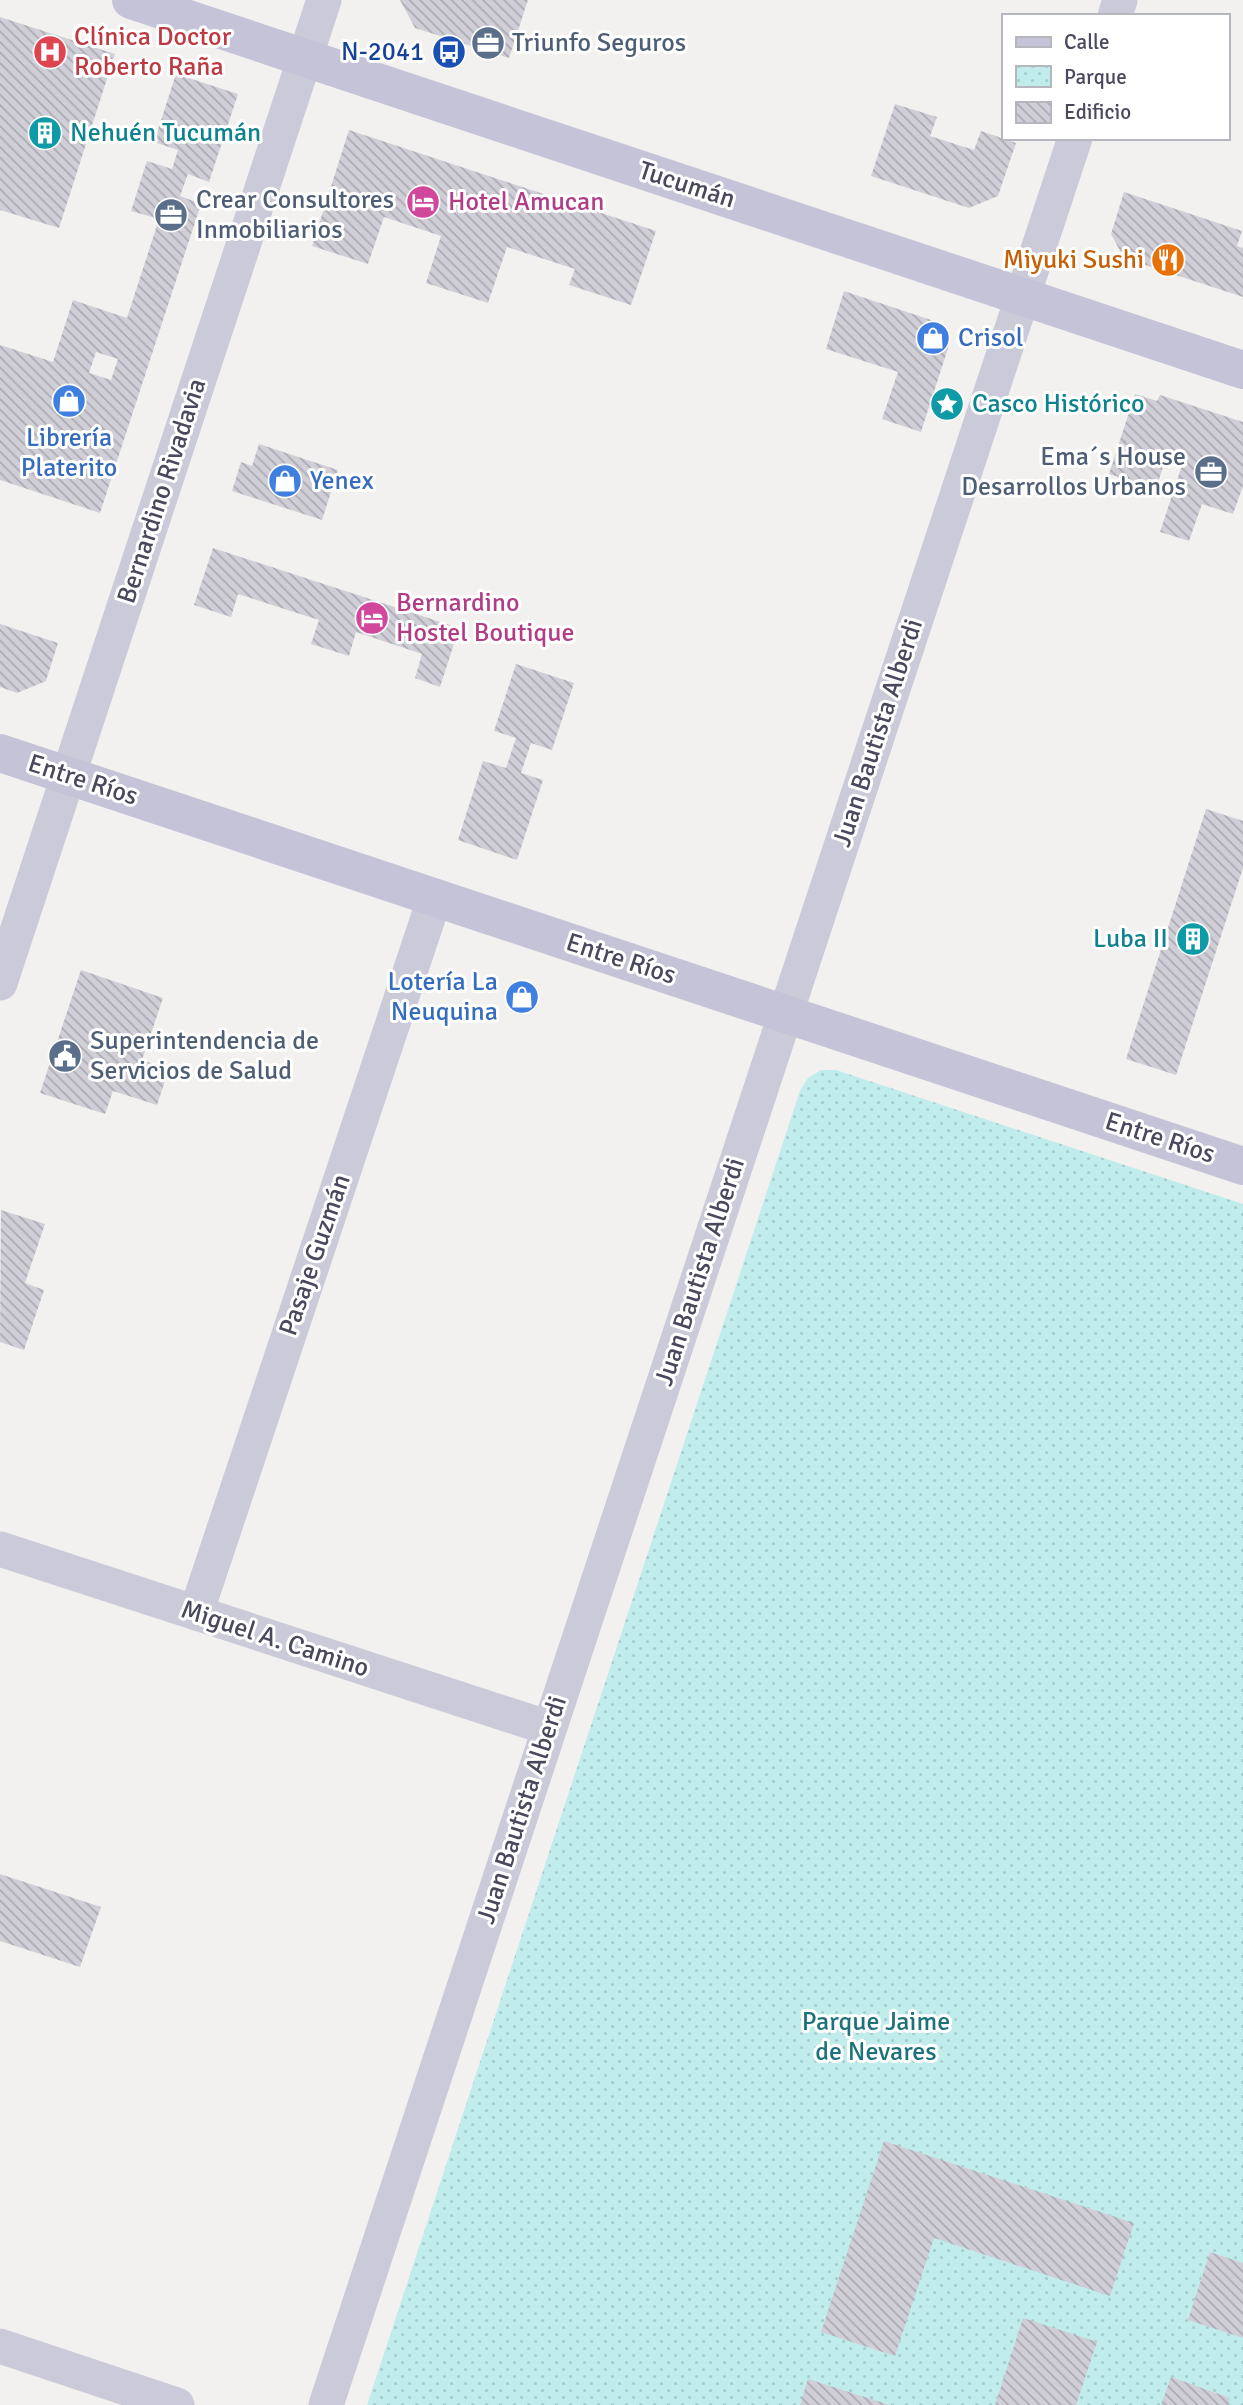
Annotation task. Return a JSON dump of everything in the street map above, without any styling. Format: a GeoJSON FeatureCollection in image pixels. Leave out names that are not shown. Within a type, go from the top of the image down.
{"type":"FeatureCollection","features":[{"type":"Feature","properties":{"kind":"street","name":"Tucumán"},"geometry":{"type":"LineString","coordinates":[[131,0],[1243,370]]}},
{"type":"Feature","properties":{"kind":"street","name":"Bernardino Rivadavia"},"geometry":{"type":"LineString","coordinates":[[0,983],[324,0]]}},
{"type":"Feature","properties":{"kind":"street","name":"Juan Bautista Alberdi"},"geometry":{"type":"LineString","coordinates":[[326,2405],[1073,140]]}},
{"type":"Feature","properties":{"kind":"street","name":"Entre Ríos"},"geometry":{"type":"LineString","coordinates":[[0,753],[1243,1166]]}},
{"type":"Feature","properties":{"kind":"street","name":"Pasaje Guzmán"},"geometry":{"type":"LineString","coordinates":[[195,1613],[435,897]]}},
{"type":"Feature","properties":{"kind":"street","name":"Miguel A. Camino"},"geometry":{"type":"LineString","coordinates":[[0,1549],[549,1728]]}},
{"type":"Feature","properties":{"kind":"street"},"geometry":{"type":"LineString","coordinates":[[0,2346],[177,2405]]}},
{"type":"Feature","properties":{"kind":"green space","name":"Parque Jaime de Nevares"},"geometry":{"type":"Polygon","coordinates":[[[821,1070],[836,1070],[1243,1204],[1243,2405],[367,2405],[800,1091],[808,1078],[821,1070]]]}},
{"type":"Feature","properties":{"kind":"building","name":"Triunfo Seguros"},"geometry":{"type":"Polygon","coordinates":[[[400,0],[528,0],[509,58],[415,28],[400,0]]]}},
{"type":"Feature","properties":{"kind":"building","name":"Nehuén Tucumán"},"geometry":{"type":"Polygon","coordinates":[[[0,17],[115,54],[59,228],[0,210],[0,17]]]}},
{"type":"Feature","properties":{"kind":"building"},"geometry":{"type":"Polygon","coordinates":[[[176,74],[238,94],[209,182],[188,174],[180,196],[201,204],[100,513],[0,480],[0,345],[53,362],[73,300],[127,318],[159,219],[131,211],[147,161],[172,169],[178,150],[154,142],[176,74]],[[96,352],[89,373],[111,380],[118,359],[96,352]]]}},
{"type":"Feature","properties":{"kind":"building"},"geometry":{"type":"Polygon","coordinates":[[[895,104],[937,117],[930,136],[974,150],[981,131],[1016,143],[998,196],[969,208],[871,176],[895,104]]]}},
{"type":"Feature","properties":{"kind":"building","name":"Hotel Amucan"},"geometry":{"type":"Polygon","coordinates":[[[349,130],[656,231],[631,305],[569,285],[575,269],[507,247],[488,303],[426,283],[441,236],[384,217],[368,264],[312,246],[349,130]]]}},
{"type":"Feature","properties":{"kind":"building"},"geometry":{"type":"Polygon","coordinates":[[[1124,192],[1242,231],[1237,246],[1243,248],[1243,297],[1124,258],[1111,234],[1124,192]]]}},
{"type":"Feature","properties":{"kind":"building"},"geometry":{"type":"Polygon","coordinates":[[[844,291],[940,323],[950,342],[921,432],[882,419],[898,372],[826,349],[844,291]]]}},
{"type":"Feature","properties":{"kind":"building"},"geometry":{"type":"Polygon","coordinates":[[[1135,394],[1157,401],[1160,395],[1243,422],[1243,486],[1233,514],[1202,504],[1189,541],[1160,532],[1184,459],[1167,454],[1156,489],[1109,474],[1135,394]]]}},
{"type":"Feature","properties":{"kind":"building","name":"Yenex"},"geometry":{"type":"Polygon","coordinates":[[[259,444],[338,470],[322,520],[232,491],[241,462],[252,466],[259,444]]]}},
{"type":"Feature","properties":{"kind":"building","name":"Bernardino Hostel Boutique"},"geometry":{"type":"Polygon","coordinates":[[[213,548],[459,628],[440,687],[415,678],[422,654],[356,632],[349,656],[311,644],[319,620],[238,594],[231,617],[194,605],[213,548]]]}},
{"type":"Feature","properties":{"kind":"building"},"geometry":{"type":"Polygon","coordinates":[[[0,624],[58,643],[46,681],[17,693],[0,687],[0,624]]]}},
{"type":"Feature","properties":{"kind":"building"},"geometry":{"type":"Polygon","coordinates":[[[516,664],[574,683],[552,750],[531,743],[521,773],[543,780],[517,860],[458,840],[483,761],[506,768],[516,738],[494,731],[516,664]]]}},
{"type":"Feature","properties":{"kind":"building","name":"Luba II"},"geometry":{"type":"Polygon","coordinates":[[[1206,809],[1243,821],[1243,868],[1176,1075],[1126,1059],[1206,809]]]}},
{"type":"Feature","properties":{"kind":"building"},"geometry":{"type":"Polygon","coordinates":[[[81,970],[163,998],[142,1060],[169,1069],[157,1105],[113,1091],[105,1114],[40,1093],[81,970]]]}},
{"type":"Feature","properties":{"kind":"building"},"geometry":{"type":"Polygon","coordinates":[[[1,1210],[45,1224],[25,1283],[44,1290],[24,1350],[0,1342],[1,1210]]]}},
{"type":"Feature","properties":{"kind":"building"},"geometry":{"type":"Polygon","coordinates":[[[0,1874],[101,1907],[80,1967],[0,1941],[0,1874]]]}},
{"type":"Feature","properties":{"kind":"building"},"geometry":{"type":"Polygon","coordinates":[[[884,2141],[1134,2223],[1110,2296],[934,2238],[895,2356],[821,2332],[884,2141]]]}},
{"type":"Feature","properties":{"kind":"building"},"geometry":{"type":"Polygon","coordinates":[[[1210,2252],[1243,2263],[1243,2338],[1188,2320],[1210,2252]]]}},
{"type":"Feature","properties":{"kind":"building"},"geometry":{"type":"Polygon","coordinates":[[[1023,2318],[1097,2342],[1076,2405],[995,2405],[1023,2318]]]}},
{"type":"Feature","properties":{"kind":"building"},"geometry":{"type":"Polygon","coordinates":[[[1171,2377],[1230,2398],[1228,2405],[1161,2405],[1171,2377]]]}},
{"type":"Feature","properties":{"kind":"building"},"geometry":{"type":"Polygon","coordinates":[[[808,2379],[887,2404],[887,2405],[800,2405],[808,2379]]]}},
{"type":"Feature","properties":{"kind":"place","name":"Triunfo Seguros"},"geometry":{"type":"Point","coordinates":[488,43]}},
{"type":"Feature","properties":{"kind":"place","name":"Clínica Doctor Roberto Raña"},"geometry":{"type":"Point","coordinates":[50,52]}},
{"type":"Feature","properties":{"kind":"place","name":"N-2041"},"geometry":{"type":"Point","coordinates":[449,52]}},
{"type":"Feature","properties":{"kind":"place","name":"Nehuén Tucumán"},"geometry":{"type":"Point","coordinates":[45,133]}},
{"type":"Feature","properties":{"kind":"place","name":"Hotel Amucan"},"geometry":{"type":"Point","coordinates":[423,202]}},
{"type":"Feature","properties":{"kind":"place","name":"Crear Consultores Inmobiliarios"},"geometry":{"type":"Point","coordinates":[171,215]}},
{"type":"Feature","properties":{"kind":"place","name":"Miyuki Sushi"},"geometry":{"type":"Point","coordinates":[1168,260]}},
{"type":"Feature","properties":{"kind":"place","name":"Crisol"},"geometry":{"type":"Point","coordinates":[933,338]}},
{"type":"Feature","properties":{"kind":"place","name":"Librería Platerito"},"geometry":{"type":"Point","coordinates":[69,401]}},
{"type":"Feature","properties":{"kind":"place","name":"Casco Histórico"},"geometry":{"type":"Point","coordinates":[947,404]}},
{"type":"Feature","properties":{"kind":"place","name":"Ema´s House Desarrollos Urbanos"},"geometry":{"type":"Point","coordinates":[1211,472]}},
{"type":"Feature","properties":{"kind":"place","name":"Yenex"},"geometry":{"type":"Point","coordinates":[285,481]}},
{"type":"Feature","properties":{"kind":"place","name":"Bernardino Hostel Boutique"},"geometry":{"type":"Point","coordinates":[372,618]}},
{"type":"Feature","properties":{"kind":"place","name":"Luba II"},"geometry":{"type":"Point","coordinates":[1193,939]}},
{"type":"Feature","properties":{"kind":"place","name":"Lotería La Neuquina"},"geometry":{"type":"Point","coordinates":[522,997]}},
{"type":"Feature","properties":{"kind":"place","name":"Superintendencia de Servicios de Salud"},"geometry":{"type":"Point","coordinates":[65,1056]}}]}
